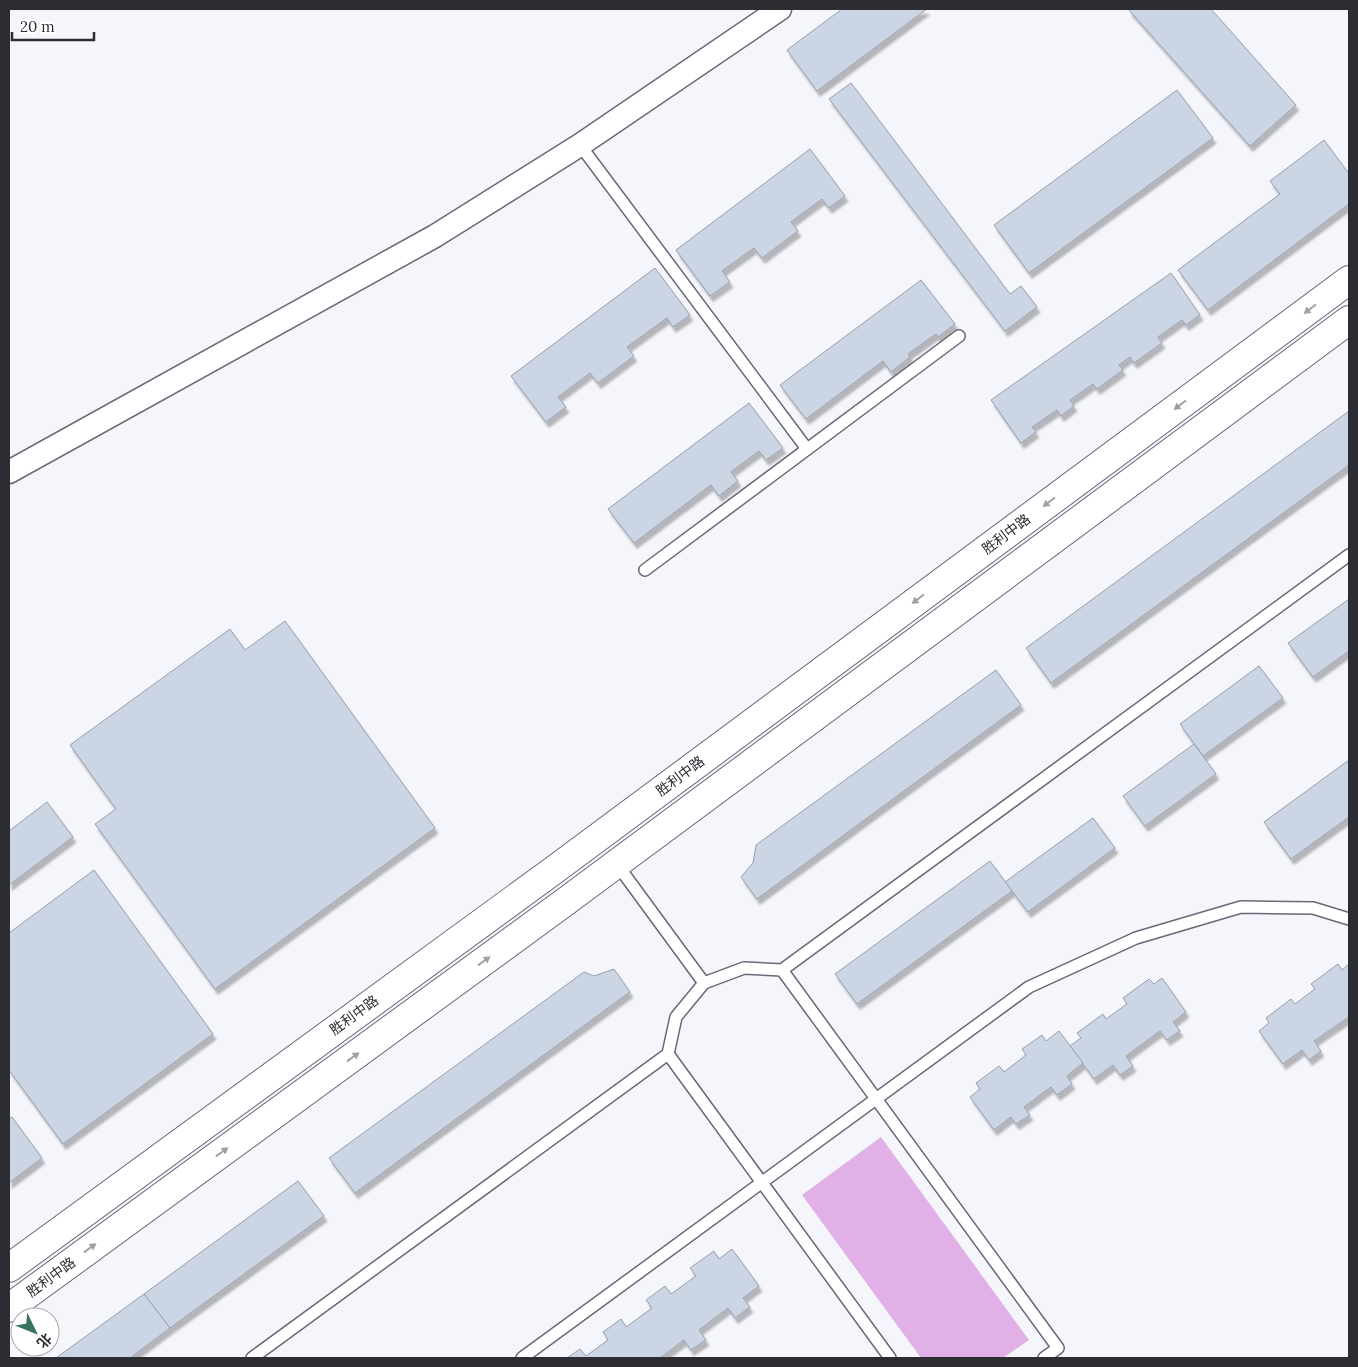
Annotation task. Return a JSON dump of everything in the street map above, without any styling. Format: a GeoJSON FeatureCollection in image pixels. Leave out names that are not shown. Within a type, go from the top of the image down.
{"type":"FeatureCollection","features":[{"type":"Feature","properties":{"kind":"street"},"geometry":{"type":"LineString","coordinates":[[9,472],[435,236],[580,145],[780,9]]}},
{"type":"Feature","properties":{"kind":"street","name":"胜利中路"},"geometry":{"type":"LineString","coordinates":[[9,1268],[558,867],[1349,280]]}},
{"type":"Feature","properties":{"kind":"street","name":"胜利中路"},"geometry":{"type":"LineString","coordinates":[[9,1308],[616,864],[1349,320]]}},
{"type":"Feature","properties":{"kind":"lane"},"geometry":{"type":"LineString","coordinates":[[580,145],[807,450]]}},
{"type":"Feature","properties":{"kind":"lane"},"geometry":{"type":"LineString","coordinates":[[645,570],[959,336]]}},
{"type":"Feature","properties":{"kind":"lane"},"geometry":{"type":"LineString","coordinates":[[252,1358],[668,1054],[676,1018],[704,983],[744,968],[782,970],[1349,555]]}},
{"type":"Feature","properties":{"kind":"lane"},"geometry":{"type":"LineString","coordinates":[[616,864],[704,983]]}},
{"type":"Feature","properties":{"kind":"lane"},"geometry":{"type":"LineString","coordinates":[[522,1358],[1029,987],[1136,938],[1241,907],[1313,908],[1349,919]]}},
{"type":"Feature","properties":{"kind":"lane"},"geometry":{"type":"LineString","coordinates":[[782,970],[1058,1348],[1044,1358]]}},
{"type":"Feature","properties":{"kind":"lane"},"geometry":{"type":"LineString","coordinates":[[668,1054],[890,1358]]}},
{"type":"Feature","properties":{"kind":"shaded area"},"geometry":{"type":"Polygon","coordinates":[[[881,1137],[1029,1340],[1003,1358],[921,1358],[802,1195],[881,1137]]]}},
{"type":"Feature","properties":{"kind":"building"},"geometry":{"type":"Polygon","coordinates":[[[842,9],[927,9],[817,91],[787,50],[842,9]]]}},
{"type":"Feature","properties":{"kind":"building"},"geometry":{"type":"Polygon","coordinates":[[[1128,9],[1211,9],[1296,105],[1250,146],[1128,9]]]}},
{"type":"Feature","properties":{"kind":"building"},"geometry":{"type":"Polygon","coordinates":[[[851,83],[1010,294],[1021,286],[1037,307],[1005,331],[829,99],[851,83]]]}},
{"type":"Feature","properties":{"kind":"building"},"geometry":{"type":"Polygon","coordinates":[[[1177,90],[1213,138],[1029,273],[994,225],[1177,90]]]}},
{"type":"Feature","properties":{"kind":"building"},"geometry":{"type":"Polygon","coordinates":[[[1324,140],[1349,174],[1349,204],[1208,310],[1178,270],[1280,194],[1270,181],[1324,140]]]}},
{"type":"Feature","properties":{"kind":"building"},"geometry":{"type":"Polygon","coordinates":[[[810,149],[845,196],[829,208],[822,199],[791,222],[798,231],[762,258],[754,248],[722,271],[730,282],[710,296],[676,250],[810,149]]]}},
{"type":"Feature","properties":{"kind":"building"},"geometry":{"type":"Polygon","coordinates":[[[655,268],[690,315],[673,327],[667,318],[627,347],[634,356],[598,383],[590,373],[558,397],[566,407],[546,422],[511,376],[655,268]]]}},
{"type":"Feature","properties":{"kind":"building"},"geometry":{"type":"Polygon","coordinates":[[[1171,273],[1200,315],[1186,325],[1182,320],[1158,337],[1162,343],[1134,363],[1130,357],[1119,365],[1123,370],[1097,389],[1093,384],[1070,400],[1074,406],[1061,416],[1057,410],[1032,427],[1036,432],[1021,443],[991,400],[1171,273]]]}},
{"type":"Feature","properties":{"kind":"building"},"geometry":{"type":"Polygon","coordinates":[[[921,280],[955,324],[938,337],[936,334],[908,354],[910,357],[891,372],[883,361],[806,419],[780,385],[921,280]]]}},
{"type":"Feature","properties":{"kind":"building"},"geometry":{"type":"Polygon","coordinates":[[[749,403],[783,448],[766,460],[759,451],[731,472],[738,481],[719,496],[711,485],[634,543],[608,509],[749,403]]]}},
{"type":"Feature","properties":{"kind":"building"},"geometry":{"type":"Polygon","coordinates":[[[1349,411],[1349,465],[1051,683],[1026,648],[1349,411]]]}},
{"type":"Feature","properties":{"kind":"building"},"geometry":{"type":"Polygon","coordinates":[[[1349,599],[1349,651],[1313,677],[1288,643],[1349,599]]]}},
{"type":"Feature","properties":{"kind":"building"},"geometry":{"type":"Polygon","coordinates":[[[285,621],[435,828],[215,989],[95,824],[116,809],[70,745],[230,629],[245,650],[285,621]]]}},
{"type":"Feature","properties":{"kind":"building"},"geometry":{"type":"Polygon","coordinates":[[[1259,666],[1283,698],[1203,756],[1180,724],[1259,666]]]}},
{"type":"Feature","properties":{"kind":"building"},"geometry":{"type":"Polygon","coordinates":[[[996,670],[1021,705],[757,899],[741,877],[753,863],[756,845],[996,670]]]}},
{"type":"Feature","properties":{"kind":"building"},"geometry":{"type":"Polygon","coordinates":[[[1194,744],[1216,774],[1145,826],[1123,796],[1194,744]]]}},
{"type":"Feature","properties":{"kind":"building"},"geometry":{"type":"Polygon","coordinates":[[[1349,760],[1349,817],[1291,859],[1264,822],[1349,760]]]}},
{"type":"Feature","properties":{"kind":"building"},"geometry":{"type":"Polygon","coordinates":[[[47,802],[73,837],[9,885],[9,831],[47,802]]]}},
{"type":"Feature","properties":{"kind":"building"},"geometry":{"type":"Polygon","coordinates":[[[1093,818],[1115,848],[1028,912],[1005,882],[1093,818]]]}},
{"type":"Feature","properties":{"kind":"building"},"geometry":{"type":"Polygon","coordinates":[[[990,861],[1012,891],[857,1004],[835,974],[990,861]]]}},
{"type":"Feature","properties":{"kind":"building"},"geometry":{"type":"Polygon","coordinates":[[[94,870],[213,1034],[63,1144],[9,1070],[9,933],[94,870]]]}},
{"type":"Feature","properties":{"kind":"building"},"geometry":{"type":"Polygon","coordinates":[[[1338,964],[1342,970],[1349,964],[1349,1017],[1314,1041],[1321,1051],[1309,1060],[1302,1050],[1283,1064],[1259,1031],[1269,1023],[1266,1018],[1291,999],[1295,1004],[1315,989],[1311,984],[1338,964]]]}},
{"type":"Feature","properties":{"kind":"building"},"geometry":{"type":"Polygon","coordinates":[[[614,969],[630,992],[355,1193],[329,1158],[584,972],[594,976],[614,969]]]}},
{"type":"Feature","properties":{"kind":"building"},"geometry":{"type":"Polygon","coordinates":[[[1162,978],[1186,1012],[1173,1022],[1180,1031],[1167,1040],[1160,1031],[1126,1056],[1133,1066],[1120,1075],[1113,1065],[1094,1079],[1070,1046],[1081,1038],[1077,1033],[1103,1014],[1106,1019],[1127,1004],[1123,998],[1149,979],[1154,984],[1162,978]]]}},
{"type":"Feature","properties":{"kind":"building"},"geometry":{"type":"Polygon","coordinates":[[[1059,1031],[1083,1063],[1067,1076],[1072,1084],[1057,1095],[1051,1087],[1024,1107],[1030,1115],[1016,1124],[1011,1117],[994,1130],[970,1097],[980,1089],[976,1083],[999,1066],[1004,1072],[1026,1055],[1022,1049],[1042,1035],[1046,1041],[1059,1031]]]}},
{"type":"Feature","properties":{"kind":"building"},"geometry":{"type":"Polygon","coordinates":[[[12,1117],[42,1158],[9,1183],[9,1119],[12,1117]]]}},
{"type":"Feature","properties":{"kind":"building"},"geometry":{"type":"Polygon","coordinates":[[[298,1181],[324,1216],[170,1328],[144,1294],[298,1181]]]}},
{"type":"Feature","properties":{"kind":"building"},"geometry":{"type":"Polygon","coordinates":[[[732,1249],[759,1286],[743,1298],[750,1307],[735,1318],[728,1308],[699,1330],[706,1340],[691,1350],[684,1340],[660,1358],[567,1358],[580,1349],[586,1356],[608,1340],[603,1332],[621,1319],[626,1327],[652,1308],[646,1300],[665,1286],[671,1294],[696,1276],[690,1268],[714,1251],[719,1259],[732,1249]]]}},
{"type":"Feature","properties":{"kind":"building"},"geometry":{"type":"Polygon","coordinates":[[[144,1294],[170,1328],[130,1358],[56,1358],[60,1357],[60,1355],[144,1294]]]}}]}
